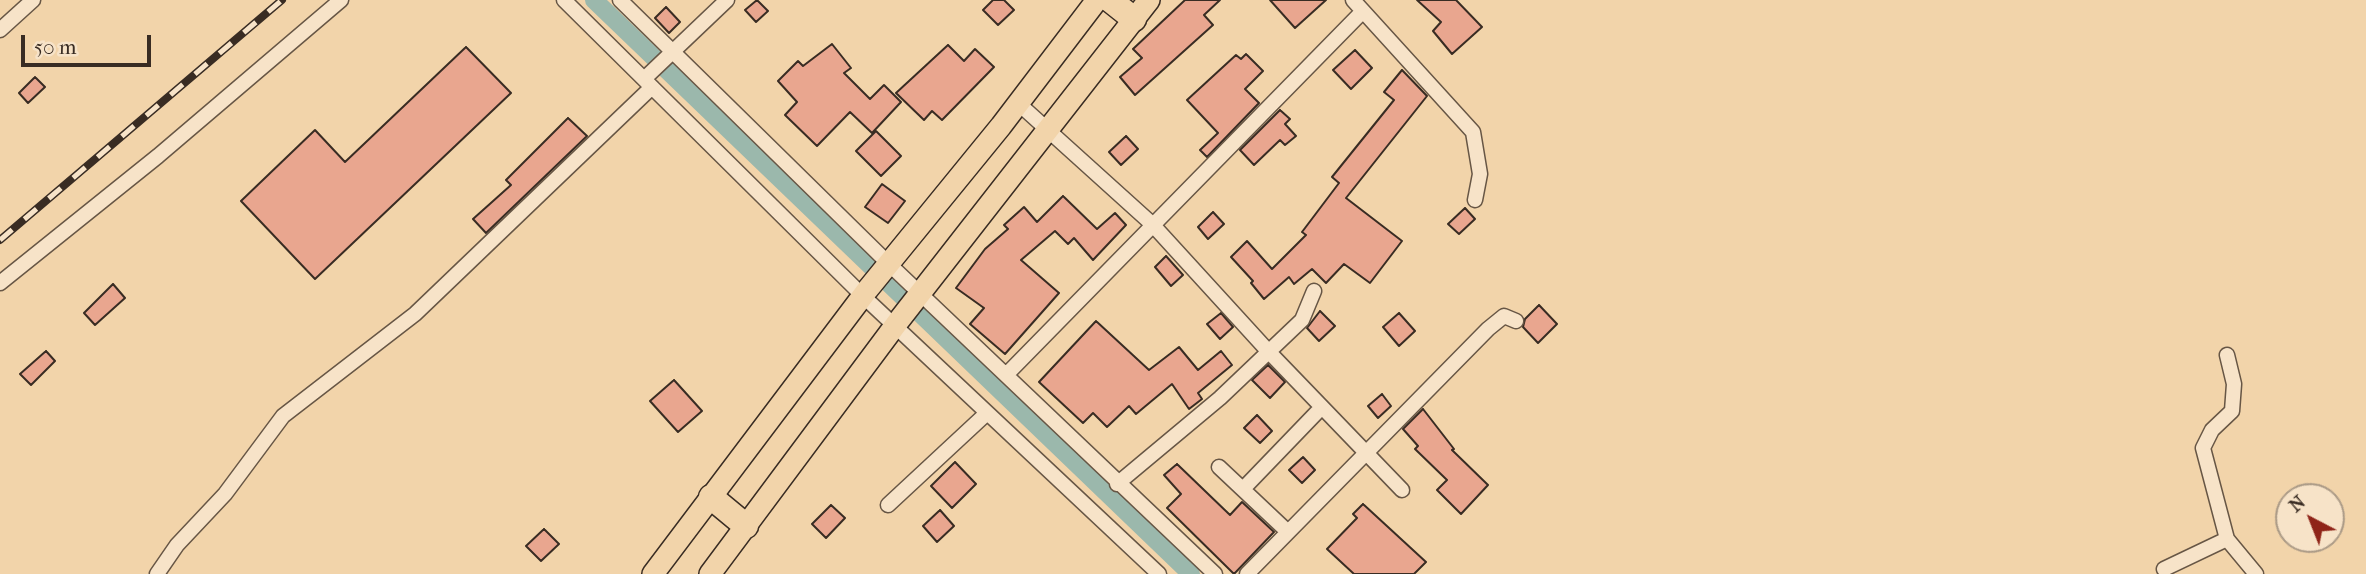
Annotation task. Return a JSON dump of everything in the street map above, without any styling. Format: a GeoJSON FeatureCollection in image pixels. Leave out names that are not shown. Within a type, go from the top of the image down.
{"type":"FeatureCollection","features":[{"type":"Feature","properties":{"kind":"highway"},"geometry":{"type":"LineString","coordinates":[[1110,0],[1141,10]]}},
{"type":"Feature","properties":{"kind":"highway"},"geometry":{"type":"LineString","coordinates":[[711,497],[746,526]]}},
{"type":"Feature","properties":{"kind":"main road"},"geometry":{"type":"LineString","coordinates":[[653,574],[865,293],[1097,0]]}},
{"type":"Feature","properties":{"kind":"main road"},"geometry":{"type":"LineString","coordinates":[[710,574],[917,297],[1141,10]]}},
{"type":"Feature","properties":{"kind":"street"},"geometry":{"type":"LineString","coordinates":[[0,30],[33,0]]}},
{"type":"Feature","properties":{"kind":"street"},"geometry":{"type":"LineString","coordinates":[[0,283],[158,156],[341,0]]}},
{"type":"Feature","properties":{"kind":"street"},"geometry":{"type":"LineString","coordinates":[[620,0],[917,297],[1006,375],[1117,484],[1215,574]]}},
{"type":"Feature","properties":{"kind":"street"},"geometry":{"type":"LineString","coordinates":[[157,574],[177,545],[225,494],[283,416],[415,314],[727,0]]}},
{"type":"Feature","properties":{"kind":"street"},"geometry":{"type":"LineString","coordinates":[[1353,0],[1473,132],[1480,173],[1475,200]]}},
{"type":"Feature","properties":{"kind":"street"},"geometry":{"type":"LineString","coordinates":[[571,2],[865,293],[898,322],[987,413],[1159,574]]}},
{"type":"Feature","properties":{"kind":"street"},"geometry":{"type":"LineString","coordinates":[[1006,375],[1363,11]]}},
{"type":"Feature","properties":{"kind":"street"},"geometry":{"type":"LineString","coordinates":[[1018,103],[1152,224],[1268,351],[1402,491]]}},
{"type":"Feature","properties":{"kind":"street"},"geometry":{"type":"LineString","coordinates":[[1117,484],[1220,398],[1302,320],[1314,291]]}},
{"type":"Feature","properties":{"kind":"street"},"geometry":{"type":"LineString","coordinates":[[1247,574],[1497,320],[1504,316],[1516,321]]}},
{"type":"Feature","properties":{"kind":"street"},"geometry":{"type":"LineString","coordinates":[[2227,355],[2234,384],[2232,411],[2212,430],[2203,448],[2227,539],[2256,574]]}},
{"type":"Feature","properties":{"kind":"street"},"geometry":{"type":"LineString","coordinates":[[1242,489],[1322,407]]}},
{"type":"Feature","properties":{"kind":"street"},"geometry":{"type":"LineString","coordinates":[[888,505],[987,413]]}},
{"type":"Feature","properties":{"kind":"street"},"geometry":{"type":"LineString","coordinates":[[1219,467],[1288,532]]}},
{"type":"Feature","properties":{"kind":"street"},"geometry":{"type":"LineString","coordinates":[[2164,569],[2227,539]]}},
{"type":"Feature","properties":{"kind":"building"},"geometry":{"type":"Polygon","coordinates":[[[757,0],[768,11],[756,22],[745,10],[757,0]]]}},
{"type":"Feature","properties":{"kind":"building"},"geometry":{"type":"Polygon","coordinates":[[[993,0],[1004,0],[1014,10],[998,25],[983,10],[993,0]]]}},
{"type":"Feature","properties":{"kind":"building"},"geometry":{"type":"Polygon","coordinates":[[[1185,0],[1220,0],[1204,15],[1213,25],[1135,95],[1120,77],[1142,58],[1133,49],[1185,0]]]}},
{"type":"Feature","properties":{"kind":"building"},"geometry":{"type":"Polygon","coordinates":[[[1270,0],[1326,0],[1295,28],[1270,0]]]}},
{"type":"Feature","properties":{"kind":"building"},"geometry":{"type":"Polygon","coordinates":[[[1417,0],[1456,0],[1482,27],[1452,54],[1433,31],[1441,22],[1417,0]]]}},
{"type":"Feature","properties":{"kind":"building"},"geometry":{"type":"Polygon","coordinates":[[[666,7],[680,22],[669,33],[655,18],[666,7]]]}},
{"type":"Feature","properties":{"kind":"building"},"geometry":{"type":"Polygon","coordinates":[[[832,44],[851,68],[844,73],[870,99],[884,85],[901,102],[872,133],[850,112],[817,146],[785,115],[797,102],[778,81],[798,61],[803,66],[832,44]]]}},
{"type":"Feature","properties":{"kind":"building"},"geometry":{"type":"Polygon","coordinates":[[[948,45],[964,61],[975,49],[994,67],[942,120],[932,111],[924,120],[896,93],[948,45]]]}},
{"type":"Feature","properties":{"kind":"building"},"geometry":{"type":"Polygon","coordinates":[[[466,47],[511,93],[315,279],[241,201],[315,130],[345,162],[466,47]]]}},
{"type":"Feature","properties":{"kind":"building"},"geometry":{"type":"Polygon","coordinates":[[[1355,50],[1372,68],[1351,89],[1333,70],[1355,50]]]}},
{"type":"Feature","properties":{"kind":"building"},"geometry":{"type":"Polygon","coordinates":[[[1246,54],[1263,71],[1245,89],[1259,103],[1207,157],[1200,150],[1218,133],[1187,100],[1236,55],[1241,59],[1246,54]]]}},
{"type":"Feature","properties":{"kind":"building"},"geometry":{"type":"Polygon","coordinates":[[[1402,70],[1427,96],[1346,198],[1402,241],[1370,283],[1344,264],[1326,283],[1312,269],[1294,284],[1289,277],[1264,299],[1251,283],[1253,281],[1231,257],[1247,241],[1272,269],[1306,235],[1302,232],[1339,183],[1332,177],[1394,100],[1384,92],[1402,70]]]}},
{"type":"Feature","properties":{"kind":"building"},"geometry":{"type":"Polygon","coordinates":[[[35,77],[45,87],[28,103],[19,93],[35,77]]]}},
{"type":"Feature","properties":{"kind":"building"},"geometry":{"type":"Polygon","coordinates":[[[1280,110],[1290,119],[1285,124],[1296,136],[1285,145],[1280,140],[1254,165],[1240,150],[1280,110]]]}},
{"type":"Feature","properties":{"kind":"building"},"geometry":{"type":"Polygon","coordinates":[[[568,118],[587,136],[486,233],[473,219],[511,185],[506,180],[568,118]]]}},
{"type":"Feature","properties":{"kind":"building"},"geometry":{"type":"Polygon","coordinates":[[[876,131],[901,156],[881,176],[856,151],[876,131]]]}},
{"type":"Feature","properties":{"kind":"building"},"geometry":{"type":"Polygon","coordinates":[[[1126,136],[1138,149],[1121,165],[1109,152],[1126,136]]]}},
{"type":"Feature","properties":{"kind":"building"},"geometry":{"type":"Polygon","coordinates":[[[882,184],[905,201],[888,223],[865,207],[882,184]]]}},
{"type":"Feature","properties":{"kind":"building"},"geometry":{"type":"Polygon","coordinates":[[[1063,196],[1097,229],[1115,213],[1126,225],[1093,260],[1074,238],[1068,244],[1055,231],[1021,260],[1059,293],[1005,354],[970,324],[984,308],[956,288],[985,249],[1008,229],[1004,225],[1024,207],[1037,222],[1063,196]]]}},
{"type":"Feature","properties":{"kind":"building"},"geometry":{"type":"Polygon","coordinates":[[[1465,208],[1475,219],[1459,234],[1448,224],[1465,208]]]}},
{"type":"Feature","properties":{"kind":"building"},"geometry":{"type":"Polygon","coordinates":[[[1213,212],[1224,224],[1208,239],[1198,227],[1213,212]]]}},
{"type":"Feature","properties":{"kind":"building"},"geometry":{"type":"Polygon","coordinates":[[[1166,256],[1183,275],[1171,286],[1155,267],[1166,256]]]}},
{"type":"Feature","properties":{"kind":"building"},"geometry":{"type":"Polygon","coordinates":[[[113,284],[125,298],[95,325],[84,313],[113,284]]]}},
{"type":"Feature","properties":{"kind":"building"},"geometry":{"type":"Polygon","coordinates":[[[1539,305],[1557,324],[1538,343],[1523,327],[1525,319],[1539,305]]]}},
{"type":"Feature","properties":{"kind":"building"},"geometry":{"type":"Polygon","coordinates":[[[1320,311],[1335,326],[1319,341],[1307,328],[1320,311]]]}},
{"type":"Feature","properties":{"kind":"building"},"geometry":{"type":"Polygon","coordinates":[[[1221,313],[1233,327],[1220,339],[1207,324],[1221,313]]]}},
{"type":"Feature","properties":{"kind":"building"},"geometry":{"type":"Polygon","coordinates":[[[1399,313],[1415,331],[1399,346],[1383,327],[1399,313]]]}},
{"type":"Feature","properties":{"kind":"building"},"geometry":{"type":"Polygon","coordinates":[[[1096,321],[1149,370],[1179,347],[1198,370],[1221,351],[1232,365],[1198,393],[1202,399],[1189,409],[1172,384],[1136,414],[1129,406],[1107,427],[1093,413],[1083,423],[1039,382],[1096,321]]]}},
{"type":"Feature","properties":{"kind":"building"},"geometry":{"type":"Polygon","coordinates":[[[46,351],[55,361],[31,385],[20,374],[46,351]]]}},
{"type":"Feature","properties":{"kind":"building"},"geometry":{"type":"Polygon","coordinates":[[[1268,365],[1285,382],[1270,398],[1252,380],[1268,365]]]}},
{"type":"Feature","properties":{"kind":"building"},"geometry":{"type":"Polygon","coordinates":[[[674,380],[702,411],[678,432],[650,401],[674,380]]]}},
{"type":"Feature","properties":{"kind":"building"},"geometry":{"type":"Polygon","coordinates":[[[1382,394],[1391,406],[1378,418],[1368,406],[1382,394]]]}},
{"type":"Feature","properties":{"kind":"building"},"geometry":{"type":"Polygon","coordinates":[[[1423,409],[1454,449],[1452,450],[1488,485],[1461,514],[1437,490],[1447,480],[1415,449],[1418,446],[1403,429],[1423,409]]]}},
{"type":"Feature","properties":{"kind":"building"},"geometry":{"type":"Polygon","coordinates":[[[1257,415],[1272,431],[1260,443],[1244,428],[1257,415]]]}},
{"type":"Feature","properties":{"kind":"building"},"geometry":{"type":"Polygon","coordinates":[[[1303,457],[1315,470],[1302,483],[1289,470],[1303,457]]]}},
{"type":"Feature","properties":{"kind":"building"},"geometry":{"type":"Polygon","coordinates":[[[955,462],[976,484],[952,508],[931,486],[955,462]]]}},
{"type":"Feature","properties":{"kind":"building"},"geometry":{"type":"Polygon","coordinates":[[[1177,464],[1230,515],[1242,502],[1274,532],[1234,574],[1167,508],[1181,494],[1164,475],[1177,464]]]}},
{"type":"Feature","properties":{"kind":"building"},"geometry":{"type":"Polygon","coordinates":[[[1363,504],[1426,562],[1414,574],[1354,574],[1327,549],[1357,518],[1353,514],[1363,504]]]}},
{"type":"Feature","properties":{"kind":"building"},"geometry":{"type":"Polygon","coordinates":[[[831,505],[845,518],[826,538],[812,524],[831,505]]]}},
{"type":"Feature","properties":{"kind":"building"},"geometry":{"type":"Polygon","coordinates":[[[940,510],[954,526],[937,542],[923,526],[940,510]]]}},
{"type":"Feature","properties":{"kind":"building"},"geometry":{"type":"Polygon","coordinates":[[[544,529],[559,544],[541,561],[526,546],[544,529]]]}},
{"type":"Feature","properties":{"kind":"waterway"},"geometry":{"type":"LineString","coordinates":[[594,0],[1191,574]]}},
{"type":"Feature","properties":{"kind":"railway"},"geometry":{"type":"LineString","coordinates":[[0,240],[282,0]]}}]}
